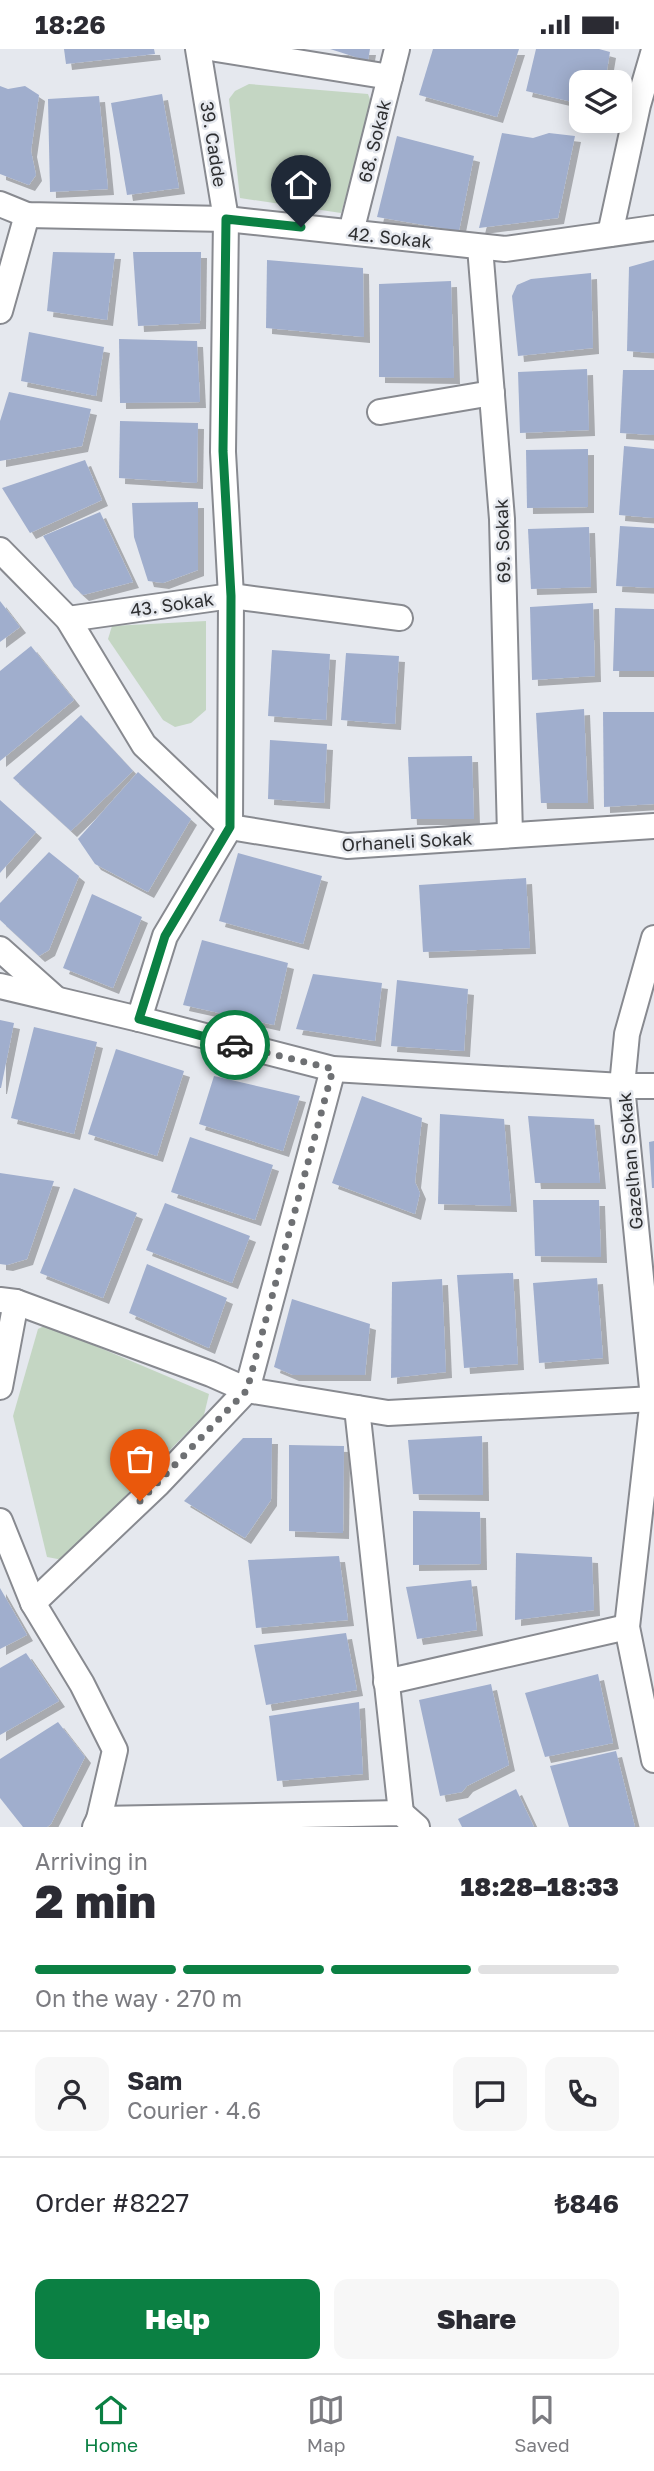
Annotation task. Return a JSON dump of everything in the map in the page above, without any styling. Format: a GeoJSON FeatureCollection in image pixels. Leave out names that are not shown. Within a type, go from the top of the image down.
{"type":"FeatureCollection","features":[{"type":"Feature","properties":{"kind":"street","name":"39. Cadde"},"geometry":{"type":"LineString","coordinates":[[198,49],[226,219],[223,451],[231,596],[230,827]]}},
{"type":"Feature","properties":{"kind":"street"},"geometry":{"type":"LineString","coordinates":[[216,49],[390,77]]}},
{"type":"Feature","properties":{"kind":"street","name":"68. Sokak"},"geometry":{"type":"LineString","coordinates":[[351,232],[397,49]]}},
{"type":"Feature","properties":{"kind":"street"},"geometry":{"type":"LineString","coordinates":[[610,234],[638,105],[654,50]]}},
{"type":"Feature","properties":{"kind":"street","name":"42. Sokak"},"geometry":{"type":"LineString","coordinates":[[0,204],[27,215],[226,219],[505,249],[654,227]]}},
{"type":"Feature","properties":{"kind":"street"},"geometry":{"type":"LineString","coordinates":[[0,311],[27,215]]}},
{"type":"Feature","properties":{"kind":"street","name":"69. Sokak"},"geometry":{"type":"LineString","coordinates":[[480,247],[502,519],[510,835]]}},
{"type":"Feature","properties":{"kind":"street"},"geometry":{"type":"LineString","coordinates":[[380,412],[492,393]]}},
{"type":"Feature","properties":{"kind":"street"},"geometry":{"type":"LineString","coordinates":[[0,550],[68,619],[144,745],[230,827],[165,936],[139,1019]]}},
{"type":"Feature","properties":{"kind":"street","name":"43. Sokak"},"geometry":{"type":"LineString","coordinates":[[68,619],[231,596],[400,618]]}},
{"type":"Feature","properties":{"kind":"street","name":"Orhaneli Sokak"},"geometry":{"type":"LineString","coordinates":[[230,827],[347,846],[654,826]]}},
{"type":"Feature","properties":{"kind":"street","name":"Gazelhan Sokak"},"geometry":{"type":"LineString","coordinates":[[654,938],[627,1034],[622,1086],[653,1399],[627,1627],[654,1760]]}},
{"type":"Feature","properties":{"kind":"street"},"geometry":{"type":"LineString","coordinates":[[0,949],[59,1002]]}},
{"type":"Feature","properties":{"kind":"street"},"geometry":{"type":"LineString","coordinates":[[0,986],[333,1069],[654,1086]]}},
{"type":"Feature","properties":{"kind":"street"},"geometry":{"type":"LineString","coordinates":[[33,1602],[158,1484],[247,1390],[333,1069]]}},
{"type":"Feature","properties":{"kind":"street"},"geometry":{"type":"LineString","coordinates":[[0,1387],[8,1301],[211,1374],[247,1390],[388,1413],[653,1399]]}},
{"type":"Feature","properties":{"kind":"street"},"geometry":{"type":"LineString","coordinates":[[0,1521],[8,1561],[82,1684],[116,1750],[97,1823],[409,1820],[386,1682],[357,1408]]}},
{"type":"Feature","properties":{"kind":"street"},"geometry":{"type":"LineString","coordinates":[[386,1682],[627,1627]]}},
{"type":"Feature","properties":{"kind":"green space"},"geometry":{"type":"Polygon","coordinates":[[[249,84],[368,94],[373,107],[341,213],[240,198],[229,99],[235,91],[249,84]]]}},
{"type":"Feature","properties":{"kind":"green space"},"geometry":{"type":"Polygon","coordinates":[[[206,621],[206,710],[191,723],[175,727],[163,720],[108,639],[112,626],[206,621]]]}},
{"type":"Feature","properties":{"kind":"green space"},"geometry":{"type":"Polygon","coordinates":[[[46,1325],[209,1394],[204,1415],[63,1560],[47,1557],[13,1416],[38,1329],[46,1325]]]}},
{"type":"Feature","properties":{"kind":"building"},"geometry":{"type":"Polygon","coordinates":[[[64,49],[154,49],[155,54],[66,64],[64,49]]]}},
{"type":"Feature","properties":{"kind":"building"},"geometry":{"type":"Polygon","coordinates":[[[330,49],[370,49],[368,61],[330,49]]]}},
{"type":"Feature","properties":{"kind":"building"},"geometry":{"type":"Polygon","coordinates":[[[433,49],[519,49],[497,117],[419,95],[433,49]]]}},
{"type":"Feature","properties":{"kind":"building"},"geometry":{"type":"Polygon","coordinates":[[[536,49],[599,49],[610,52],[607,70],[569,70],[569,101],[526,91],[536,49]]]}},
{"type":"Feature","properties":{"kind":"building"},"geometry":{"type":"Polygon","coordinates":[[[0,86],[8,89],[25,86],[39,95],[31,151],[36,175],[29,185],[0,174],[0,86]]]}},
{"type":"Feature","properties":{"kind":"building"},"geometry":{"type":"Polygon","coordinates":[[[162,94],[179,188],[127,195],[111,103],[162,94]]]}},
{"type":"Feature","properties":{"kind":"building"},"geometry":{"type":"Polygon","coordinates":[[[99,96],[108,189],[50,192],[48,99],[99,96]]]}},
{"type":"Feature","properties":{"kind":"building"},"geometry":{"type":"Polygon","coordinates":[[[502,133],[533,138],[549,133],[575,136],[558,218],[479,228],[502,133]]]}},
{"type":"Feature","properties":{"kind":"building"},"geometry":{"type":"Polygon","coordinates":[[[397,136],[474,156],[459,231],[377,217],[397,136]]]}},
{"type":"Feature","properties":{"kind":"building"},"geometry":{"type":"Polygon","coordinates":[[[53,252],[115,253],[107,320],[47,311],[53,252]]]}},
{"type":"Feature","properties":{"kind":"building"},"geometry":{"type":"Polygon","coordinates":[[[133,252],[201,252],[200,323],[138,326],[133,252]]]}},
{"type":"Feature","properties":{"kind":"building"},"geometry":{"type":"Polygon","coordinates":[[[267,260],[363,268],[364,337],[266,328],[267,260]]]}},
{"type":"Feature","properties":{"kind":"building"},"geometry":{"type":"Polygon","coordinates":[[[654,260],[654,353],[627,351],[629,267],[654,260]]]}},
{"type":"Feature","properties":{"kind":"building"},"geometry":{"type":"Polygon","coordinates":[[[591,273],[593,348],[518,356],[512,296],[517,285],[531,279],[591,273]]]}},
{"type":"Feature","properties":{"kind":"building"},"geometry":{"type":"Polygon","coordinates":[[[451,281],[454,378],[379,377],[379,284],[451,281]]]}},
{"type":"Feature","properties":{"kind":"building"},"geometry":{"type":"Polygon","coordinates":[[[29,332],[104,347],[96,396],[21,381],[29,332]]]}},
{"type":"Feature","properties":{"kind":"building"},"geometry":{"type":"Polygon","coordinates":[[[119,339],[197,341],[200,402],[120,403],[119,339]]]}},
{"type":"Feature","properties":{"kind":"building"},"geometry":{"type":"Polygon","coordinates":[[[587,369],[589,430],[520,433],[518,372],[587,369]]]}},
{"type":"Feature","properties":{"kind":"building"},"geometry":{"type":"Polygon","coordinates":[[[623,370],[654,370],[654,435],[620,433],[623,370]]]}},
{"type":"Feature","properties":{"kind":"building"},"geometry":{"type":"Polygon","coordinates":[[[9,392],[91,409],[82,446],[0,461],[0,421],[9,392]]]}},
{"type":"Feature","properties":{"kind":"building"},"geometry":{"type":"Polygon","coordinates":[[[120,421],[198,423],[197,483],[119,478],[120,421]]]}},
{"type":"Feature","properties":{"kind":"building"},"geometry":{"type":"Polygon","coordinates":[[[624,446],[654,449],[654,518],[619,515],[624,446]]]}},
{"type":"Feature","properties":{"kind":"building"},"geometry":{"type":"Polygon","coordinates":[[[588,449],[588,507],[527,508],[526,450],[588,449]]]}},
{"type":"Feature","properties":{"kind":"building"},"geometry":{"type":"Polygon","coordinates":[[[85,460],[102,500],[30,533],[2,488],[85,460]]]}},
{"type":"Feature","properties":{"kind":"building"},"geometry":{"type":"Polygon","coordinates":[[[198,502],[198,570],[163,583],[148,581],[134,537],[132,503],[198,502]]]}},
{"type":"Feature","properties":{"kind":"building"},"geometry":{"type":"Polygon","coordinates":[[[100,512],[133,582],[83,595],[74,587],[43,536],[100,512]]]}},
{"type":"Feature","properties":{"kind":"building"},"geometry":{"type":"Polygon","coordinates":[[[620,526],[654,528],[654,588],[616,586],[620,526]]]}},
{"type":"Feature","properties":{"kind":"building"},"geometry":{"type":"Polygon","coordinates":[[[589,527],[591,587],[531,589],[528,529],[589,527]]]}},
{"type":"Feature","properties":{"kind":"building"},"geometry":{"type":"Polygon","coordinates":[[[0,601],[20,627],[0,642],[0,601]]]}},
{"type":"Feature","properties":{"kind":"building"},"geometry":{"type":"Polygon","coordinates":[[[593,603],[595,676],[532,680],[530,607],[593,603]]]}},
{"type":"Feature","properties":{"kind":"building"},"geometry":{"type":"Polygon","coordinates":[[[615,608],[654,609],[654,671],[613,671],[615,608]]]}},
{"type":"Feature","properties":{"kind":"building"},"geometry":{"type":"Polygon","coordinates":[[[31,646],[74,700],[0,761],[0,671],[31,646]]]}},
{"type":"Feature","properties":{"kind":"building"},"geometry":{"type":"Polygon","coordinates":[[[272,650],[330,654],[326,720],[268,716],[272,650]]]}},
{"type":"Feature","properties":{"kind":"building"},"geometry":{"type":"Polygon","coordinates":[[[346,653],[399,656],[395,724],[341,720],[346,653]]]}},
{"type":"Feature","properties":{"kind":"building"},"geometry":{"type":"Polygon","coordinates":[[[584,709],[588,803],[541,803],[536,713],[584,709]]]}},
{"type":"Feature","properties":{"kind":"building"},"geometry":{"type":"Polygon","coordinates":[[[603,712],[654,712],[654,804],[604,807],[603,712]]]}},
{"type":"Feature","properties":{"kind":"building"},"geometry":{"type":"Polygon","coordinates":[[[81,715],[133,771],[71,831],[13,778],[81,715]]]}},
{"type":"Feature","properties":{"kind":"building"},"geometry":{"type":"Polygon","coordinates":[[[270,740],[327,744],[324,803],[268,799],[270,740]]]}},
{"type":"Feature","properties":{"kind":"building"},"geometry":{"type":"Polygon","coordinates":[[[472,756],[474,819],[411,819],[408,757],[472,756]]]}},
{"type":"Feature","properties":{"kind":"building"},"geometry":{"type":"Polygon","coordinates":[[[138,772],[191,819],[148,892],[95,864],[78,839],[138,772]]]}},
{"type":"Feature","properties":{"kind":"building"},"geometry":{"type":"Polygon","coordinates":[[[0,800],[36,832],[0,873],[0,800]]]}},
{"type":"Feature","properties":{"kind":"building"},"geometry":{"type":"Polygon","coordinates":[[[49,852],[79,876],[49,950],[39,956],[0,920],[0,903],[49,852]]]}},
{"type":"Feature","properties":{"kind":"building"},"geometry":{"type":"Polygon","coordinates":[[[238,853],[322,876],[303,944],[219,921],[238,853]]]}},
{"type":"Feature","properties":{"kind":"building"},"geometry":{"type":"Polygon","coordinates":[[[526,878],[530,948],[423,952],[419,885],[526,878]]]}},
{"type":"Feature","properties":{"kind":"building"},"geometry":{"type":"Polygon","coordinates":[[[92,894],[142,917],[113,988],[63,968],[92,894]]]}},
{"type":"Feature","properties":{"kind":"building"},"geometry":{"type":"Polygon","coordinates":[[[202,940],[288,963],[274,1025],[183,1005],[202,940]]]}},
{"type":"Feature","properties":{"kind":"building"},"geometry":{"type":"Polygon","coordinates":[[[313,974],[382,983],[375,1041],[296,1029],[313,974]]]}},
{"type":"Feature","properties":{"kind":"building"},"geometry":{"type":"Polygon","coordinates":[[[397,980],[468,989],[464,1051],[391,1046],[397,980]]]}},
{"type":"Feature","properties":{"kind":"building"},"geometry":{"type":"Polygon","coordinates":[[[0,1020],[14,1023],[1,1088],[0,1088],[0,1020]]]}},
{"type":"Feature","properties":{"kind":"building"},"geometry":{"type":"Polygon","coordinates":[[[34,1027],[97,1042],[74,1134],[11,1118],[34,1027]]]}},
{"type":"Feature","properties":{"kind":"building"},"geometry":{"type":"Polygon","coordinates":[[[116,1049],[184,1071],[157,1156],[88,1134],[116,1049]]]}},
{"type":"Feature","properties":{"kind":"building"},"geometry":{"type":"Polygon","coordinates":[[[214,1076],[300,1096],[283,1151],[199,1124],[214,1076]]]}},
{"type":"Feature","properties":{"kind":"building"},"geometry":{"type":"Polygon","coordinates":[[[362,1096],[422,1118],[415,1182],[420,1193],[415,1214],[332,1183],[362,1096]]]}},
{"type":"Feature","properties":{"kind":"building"},"geometry":{"type":"Polygon","coordinates":[[[440,1114],[504,1119],[511,1206],[438,1204],[440,1114]]]}},
{"type":"Feature","properties":{"kind":"building"},"geometry":{"type":"Polygon","coordinates":[[[528,1116],[594,1119],[600,1183],[535,1183],[528,1116]]]}},
{"type":"Feature","properties":{"kind":"building"},"geometry":{"type":"Polygon","coordinates":[[[190,1137],[273,1165],[255,1220],[171,1192],[190,1137]]]}},
{"type":"Feature","properties":{"kind":"building"},"geometry":{"type":"Polygon","coordinates":[[[654,1141],[654,1188],[652,1188],[649,1142],[654,1141]]]}},
{"type":"Feature","properties":{"kind":"building"},"geometry":{"type":"Polygon","coordinates":[[[0,1173],[54,1181],[27,1259],[7,1265],[0,1264],[0,1173]]]}},
{"type":"Feature","properties":{"kind":"building"},"geometry":{"type":"Polygon","coordinates":[[[74,1188],[137,1213],[103,1298],[40,1273],[74,1188]]]}},
{"type":"Feature","properties":{"kind":"building"},"geometry":{"type":"Polygon","coordinates":[[[533,1200],[599,1200],[601,1257],[535,1256],[533,1200]]]}},
{"type":"Feature","properties":{"kind":"building"},"geometry":{"type":"Polygon","coordinates":[[[165,1203],[250,1236],[232,1283],[146,1250],[165,1203]]]}},
{"type":"Feature","properties":{"kind":"building"},"geometry":{"type":"Polygon","coordinates":[[[147,1264],[227,1298],[209,1348],[129,1313],[147,1264]]]}},
{"type":"Feature","properties":{"kind":"building"},"geometry":{"type":"Polygon","coordinates":[[[513,1273],[518,1364],[464,1368],[457,1275],[513,1273]]]}},
{"type":"Feature","properties":{"kind":"building"},"geometry":{"type":"Polygon","coordinates":[[[597,1278],[603,1358],[539,1363],[533,1283],[597,1278]]]}},
{"type":"Feature","properties":{"kind":"building"},"geometry":{"type":"Polygon","coordinates":[[[442,1279],[446,1372],[391,1378],[392,1282],[442,1279]]]}},
{"type":"Feature","properties":{"kind":"building"},"geometry":{"type":"Polygon","coordinates":[[[292,1299],[370,1324],[365,1375],[293,1375],[274,1367],[292,1299]]]}},
{"type":"Feature","properties":{"kind":"building"},"geometry":{"type":"Polygon","coordinates":[[[482,1436],[483,1495],[413,1494],[408,1440],[482,1436]]]}},
{"type":"Feature","properties":{"kind":"building"},"geometry":{"type":"Polygon","coordinates":[[[243,1438],[272,1438],[271,1500],[245,1538],[184,1501],[243,1438]]]}},
{"type":"Feature","properties":{"kind":"building"},"geometry":{"type":"Polygon","coordinates":[[[289,1445],[344,1446],[343,1533],[289,1531],[289,1445]]]}},
{"type":"Feature","properties":{"kind":"building"},"geometry":{"type":"Polygon","coordinates":[[[413,1511],[480,1512],[481,1564],[413,1565],[413,1511]]]}},
{"type":"Feature","properties":{"kind":"building"},"geometry":{"type":"Polygon","coordinates":[[[516,1553],[592,1557],[594,1610],[515,1620],[516,1553]]]}},
{"type":"Feature","properties":{"kind":"building"},"geometry":{"type":"Polygon","coordinates":[[[339,1556],[348,1620],[256,1628],[248,1560],[339,1556]]]}},
{"type":"Feature","properties":{"kind":"building"},"geometry":{"type":"Polygon","coordinates":[[[471,1580],[477,1630],[417,1639],[406,1587],[471,1580]]]}},
{"type":"Feature","properties":{"kind":"building"},"geometry":{"type":"Polygon","coordinates":[[[0,1588],[27,1635],[0,1649],[0,1588]]]}},
{"type":"Feature","properties":{"kind":"building"},"geometry":{"type":"Polygon","coordinates":[[[346,1633],[357,1690],[266,1705],[254,1645],[346,1633]]]}},
{"type":"Feature","properties":{"kind":"building"},"geometry":{"type":"Polygon","coordinates":[[[26,1653],[59,1701],[0,1735],[0,1668],[26,1653]]]}},
{"type":"Feature","properties":{"kind":"building"},"geometry":{"type":"Polygon","coordinates":[[[598,1674],[613,1743],[545,1757],[525,1693],[598,1674]]]}},
{"type":"Feature","properties":{"kind":"building"},"geometry":{"type":"Polygon","coordinates":[[[491,1684],[509,1765],[467,1786],[462,1792],[440,1796],[419,1700],[491,1684]]]}},
{"type":"Feature","properties":{"kind":"building"},"geometry":{"type":"Polygon","coordinates":[[[359,1702],[363,1774],[277,1781],[269,1716],[359,1702]]]}},
{"type":"Feature","properties":{"kind":"building"},"geometry":{"type":"Polygon","coordinates":[[[58,1722],[85,1757],[51,1824],[47,1827],[23,1827],[0,1798],[0,1759],[58,1722]]]}},
{"type":"Feature","properties":{"kind":"building"},"geometry":{"type":"Polygon","coordinates":[[[616,1751],[635,1827],[569,1827],[550,1766],[616,1751]]]}},
{"type":"Feature","properties":{"kind":"building"},"geometry":{"type":"Polygon","coordinates":[[[516,1789],[534,1827],[462,1827],[458,1819],[516,1789]]]}},
{"type":"Feature","properties":{"kind":"way so far"},"geometry":{"type":"LineString","coordinates":[[140,1501],[247,1390],[333,1069],[235,1045]]}},
{"type":"Feature","properties":{"kind":"route"},"geometry":{"type":"LineString","coordinates":[[235,1045],[139,1019],[165,936],[230,827],[231,596],[223,451],[226,219],[301,227]]}}]}
